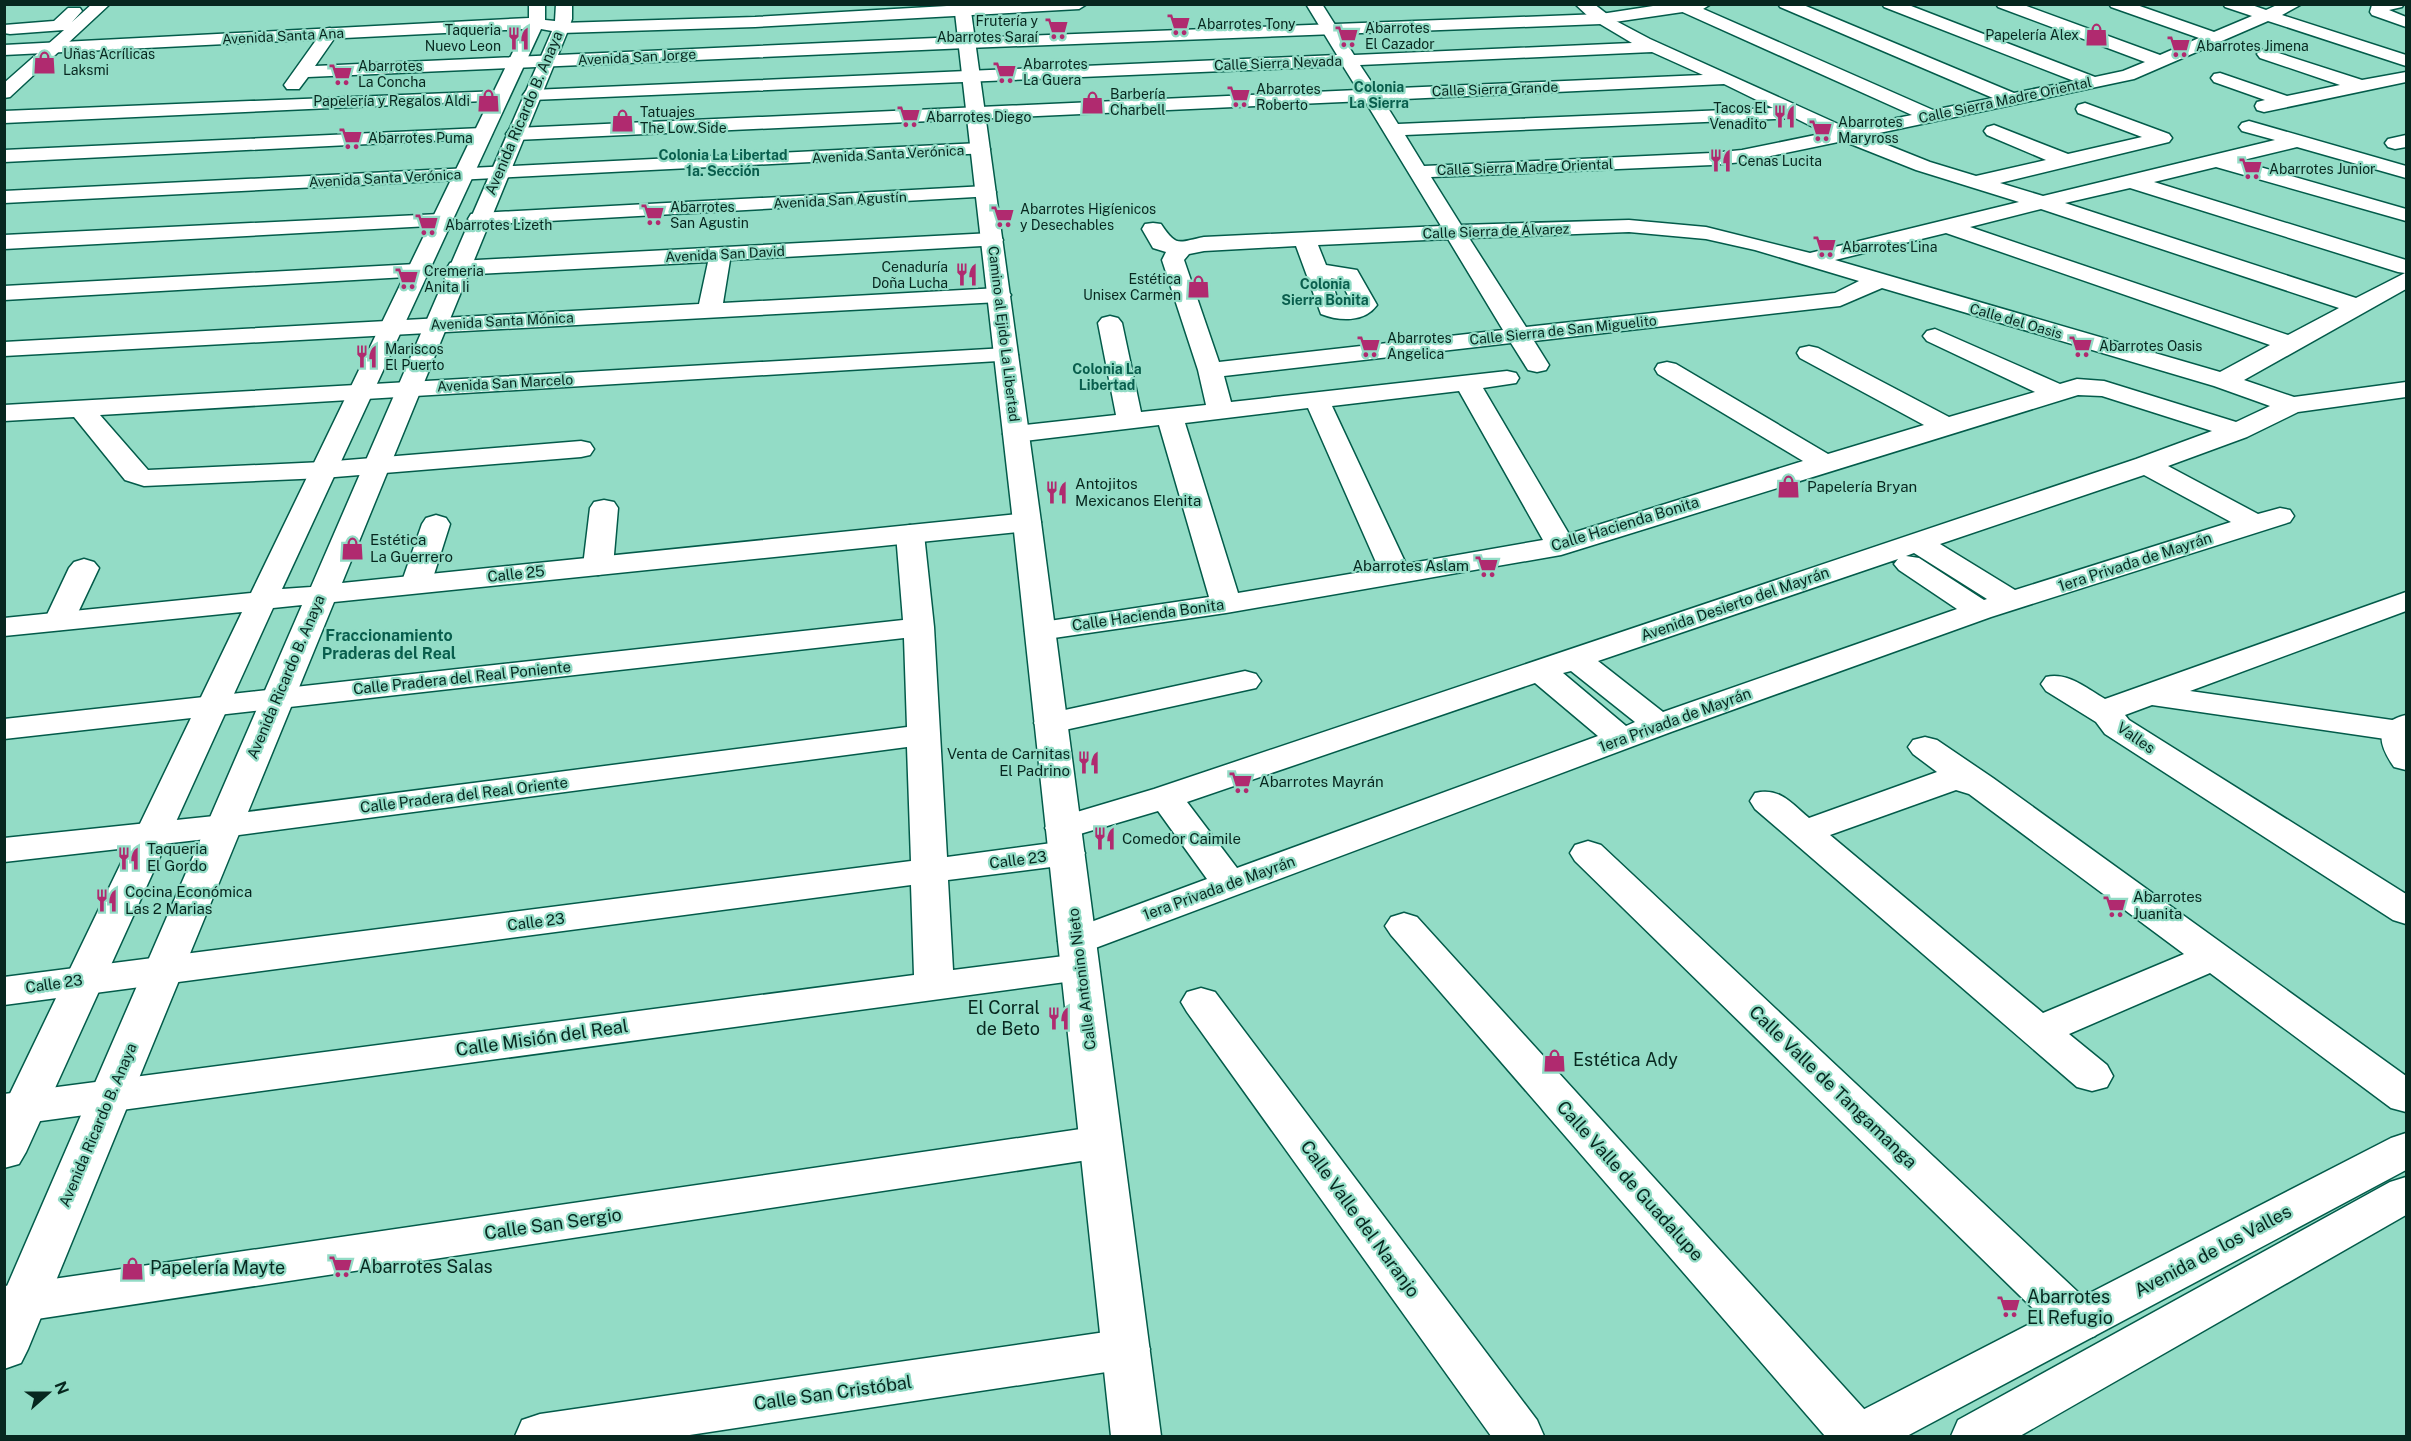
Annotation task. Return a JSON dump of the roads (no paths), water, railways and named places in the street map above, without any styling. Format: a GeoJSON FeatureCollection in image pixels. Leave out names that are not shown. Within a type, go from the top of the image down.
{"type":"FeatureCollection","features":[{"type":"Feature","properties":{"kind":"street"},"geometry":{"type":"LineString","coordinates":[[4,93],[102,4]]}},
{"type":"Feature","properties":{"kind":"street","name":"Avenida Ricardo B. Anaya"},"geometry":{"type":"LineString","coordinates":[[4,1152],[15,1109],[85,980],[416,271],[538,17],[537,4]]}},
{"type":"Feature","properties":{"kind":"street","name":"Avenida Ricardo B. Anaya"},"geometry":{"type":"LineString","coordinates":[[4,1348],[14,1304],[110,1096],[163,971],[458,268],[547,62],[564,19],[564,4]]}},
{"type":"Feature","properties":{"kind":"street","name":"Avenida Santa Ana"},"geometry":{"type":"LineString","coordinates":[[4,61],[48,54],[533,27],[755,21],[962,8],[1079,4]]}},
{"type":"Feature","properties":{"kind":"street"},"geometry":{"type":"LineString","coordinates":[[1314,4],[1367,94],[1537,365]]}},
{"type":"Feature","properties":{"kind":"street"},"geometry":{"type":"LineString","coordinates":[[1592,12],[1656,4]]}},
{"type":"Feature","properties":{"kind":"street"},"geometry":{"type":"LineString","coordinates":[[1592,12],[1684,8],[1703,4]]}},
{"type":"Feature","properties":{"kind":"street"},"geometry":{"type":"LineString","coordinates":[[1786,4],[2012,99]]}},
{"type":"Feature","properties":{"kind":"street"},"geometry":{"type":"LineString","coordinates":[[1890,4],[2126,95]]}},
{"type":"Feature","properties":{"kind":"street"},"geometry":{"type":"LineString","coordinates":[[2004,4],[2162,62]]}},
{"type":"Feature","properties":{"kind":"street"},"geometry":{"type":"LineString","coordinates":[[2117,4],[2215,38]]}},
{"type":"Feature","properties":{"kind":"street"},"geometry":{"type":"LineString","coordinates":[[2231,4],[2406,61]]}},
{"type":"Feature","properties":{"kind":"street","name":"Calle Sierra Madre Oriental"},"geometry":{"type":"LineString","coordinates":[[1417,172],[1742,156],[2134,73],[2294,4]]}},
{"type":"Feature","properties":{"kind":"street"},"geometry":{"type":"LineString","coordinates":[[2396,4],[2378,8],[2378,12],[2405,16]]}},
{"type":"Feature","properties":{"kind":"street","name":"Camino al Ejido La Libertad"},"geometry":{"type":"LineString","coordinates":[[962,8],[1027,522]]}},
{"type":"Feature","properties":{"kind":"street"},"geometry":{"type":"LineString","coordinates":[[1684,8],[1930,116]]}},
{"type":"Feature","properties":{"kind":"street"},"geometry":{"type":"LineString","coordinates":[[10,29],[59,26],[74,11],[27,14],[33,9]]}},
{"type":"Feature","properties":{"kind":"street"},"geometry":{"type":"LineString","coordinates":[[1592,12],[1657,47],[1844,133],[1939,173],[2042,203],[2357,306]]}},
{"type":"Feature","properties":{"kind":"street","name":"Avenida San Jorge"},"geometry":{"type":"LineString","coordinates":[[302,72],[967,41],[1328,27],[1592,12]]}},
{"type":"Feature","properties":{"kind":"street"},"geometry":{"type":"LineString","coordinates":[[749,52],[755,21]]}},
{"type":"Feature","properties":{"kind":"street"},"geometry":{"type":"LineString","coordinates":[[278,106],[327,38]]}},
{"type":"Feature","properties":{"kind":"street","name":"Calle Sierra Nevada"},"geometry":{"type":"LineString","coordinates":[[532,95],[1657,47]]}},
{"type":"Feature","properties":{"kind":"street","name":"Avenida Santa Ana"},"geometry":{"type":"LineString","coordinates":[[4,50],[48,54]]}},
{"type":"Feature","properties":{"kind":"street"},"geometry":{"type":"LineString","coordinates":[[2266,54],[2361,86]]}},
{"type":"Feature","properties":{"kind":"street"},"geometry":{"type":"LineString","coordinates":[[2264,106],[2406,77]]}},
{"type":"Feature","properties":{"kind":"street"},"geometry":{"type":"LineString","coordinates":[[2220,78],[2285,101]]}},
{"type":"Feature","properties":{"kind":"street","name":"Calle Sierra Grande"},"geometry":{"type":"LineString","coordinates":[[516,134],[1726,79]]}},
{"type":"Feature","properties":{"kind":"street"},"geometry":{"type":"LineString","coordinates":[[737,123],[744,86]]}},
{"type":"Feature","properties":{"kind":"street"},"geometry":{"type":"LineString","coordinates":[[4,117],[500,96]]}},
{"type":"Feature","properties":{"kind":"street"},"geometry":{"type":"LineString","coordinates":[[1974,183],[2162,138],[2085,109]]}},
{"type":"Feature","properties":{"kind":"street"},"geometry":{"type":"LineString","coordinates":[[1391,130],[1800,113]]}},
{"type":"Feature","properties":{"kind":"street"},"geometry":{"type":"LineString","coordinates":[[4,186],[76,114]]}},
{"type":"Feature","properties":{"kind":"street"},"geometry":{"type":"LineString","coordinates":[[2249,127],[2406,172]]}},
{"type":"Feature","properties":{"kind":"street"},"geometry":{"type":"LineString","coordinates":[[1994,131],[2067,161]]}},
{"type":"Feature","properties":{"kind":"street"},"geometry":{"type":"LineString","coordinates":[[4,156],[482,134]]}},
{"type":"Feature","properties":{"kind":"street"},"geometry":{"type":"LineString","coordinates":[[1809,259],[2297,141]]}},
{"type":"Feature","properties":{"kind":"street","name":"Avenida Santa Verónica"},"geometry":{"type":"LineString","coordinates":[[4,197],[980,150]]}},
{"type":"Feature","properties":{"kind":"street"},"geometry":{"type":"LineString","coordinates":[[2215,160],[2406,215]]}},
{"type":"Feature","properties":{"kind":"street"},"geometry":{"type":"LineString","coordinates":[[725,206],[731,161]]}},
{"type":"Feature","properties":{"kind":"street"},"geometry":{"type":"LineString","coordinates":[[2130,182],[2406,267]]}},
{"type":"Feature","properties":{"kind":"street","name":"Avenida San Agustín"},"geometry":{"type":"LineString","coordinates":[[479,219],[986,192]]}},
{"type":"Feature","properties":{"kind":"street"},"geometry":{"type":"LineString","coordinates":[[4,242],[440,220]]}},
{"type":"Feature","properties":{"kind":"street","name":"Calle Sierra de Álvarez"},"geometry":{"type":"LineString","coordinates":[[1180,250],[1204,244],[1629,226],[1667,228],[1716,235],[1809,259]]}},
{"type":"Feature","properties":{"kind":"street"},"geometry":{"type":"LineString","coordinates":[[1947,226],[2288,343]]}},
{"type":"Feature","properties":{"kind":"street"},"geometry":{"type":"LineString","coordinates":[[1153,229],[1161,243],[1180,250]]}},
{"type":"Feature","properties":{"kind":"street"},"geometry":{"type":"LineString","coordinates":[[1304,239],[1318,271]]}},
{"type":"Feature","properties":{"kind":"street","name":"Avenida San David"},"geometry":{"type":"LineString","coordinates":[[458,268],[992,240]]}},
{"type":"Feature","properties":{"kind":"street"},"geometry":{"type":"LineString","coordinates":[[1180,250],[1175,254],[1173,260],[1220,411]]}},
{"type":"Feature","properties":{"kind":"street"},"geometry":{"type":"LineString","coordinates":[[710,310],[720,254]]}},
{"type":"Feature","properties":{"kind":"street","name":"Calle del Oasis"},"geometry":{"type":"LineString","coordinates":[[1809,259],[2223,381],[2292,405]]}},
{"type":"Feature","properties":{"kind":"street"},"geometry":{"type":"LineString","coordinates":[[4,293],[416,271]]}},
{"type":"Feature","properties":{"kind":"street"},"geometry":{"type":"LineString","coordinates":[[2223,381],[2288,343],[2406,280]]}},
{"type":"Feature","properties":{"kind":"street","name":"Calle Sierra de San Miguelito"},"geometry":{"type":"LineString","coordinates":[[1209,370],[1840,299],[1878,281]]}},
{"type":"Feature","properties":{"kind":"street","name":"Avenida Santa Mónica"},"geometry":{"type":"LineString","coordinates":[[4,349],[999,295]]}},
{"type":"Feature","properties":{"kind":"street"},"geometry":{"type":"LineString","coordinates":[[1110,323],[1130,421]]}},
{"type":"Feature","properties":{"kind":"street"},"geometry":{"type":"LineString","coordinates":[[1935,336],[2058,393]]}},
{"type":"Feature","properties":{"kind":"street"},"geometry":{"type":"LineString","coordinates":[[1809,353],[1945,426]]}},
{"type":"Feature","properties":{"kind":"street","name":"Avenida San Marcelo"},"geometry":{"type":"LineString","coordinates":[[5,413],[1006,355]]}},
{"type":"Feature","properties":{"kind":"street"},"geometry":{"type":"LineString","coordinates":[[1667,369],[1825,462]]}},
{"type":"Feature","properties":{"kind":"street"},"geometry":{"type":"LineString","coordinates":[[1016,434],[1507,378]]}},
{"type":"Feature","properties":{"kind":"street"},"geometry":{"type":"LineString","coordinates":[[1467,383],[1561,546]]}},
{"type":"Feature","properties":{"kind":"street","name":"Calle Hacienda Bonita"},"geometry":{"type":"LineString","coordinates":[[1040,631],[1226,604],[1561,546],[1945,426],[2058,393],[2091,387],[2238,432]]}},
{"type":"Feature","properties":{"kind":"street","name":"Avenida Desierto del Mayrán"},"geometry":{"type":"LineString","coordinates":[[1065,840],[1166,797],[2146,465],[2238,432],[2292,405],[2406,390]]}},
{"type":"Feature","properties":{"kind":"street"},"geometry":{"type":"LineString","coordinates":[[2372,394],[2406,416]]}},
{"type":"Feature","properties":{"kind":"street"},"geometry":{"type":"LineString","coordinates":[[1317,400],[1396,574]]}},
{"type":"Feature","properties":{"kind":"street"},"geometry":{"type":"LineString","coordinates":[[81,408],[135,474],[144,478],[323,470],[581,449]]}},
{"type":"Feature","properties":{"kind":"street"},"geometry":{"type":"LineString","coordinates":[[1170,417],[1226,604]]}},
{"type":"Feature","properties":{"kind":"street","name":"1era Privada de Mayrán"},"geometry":{"type":"LineString","coordinates":[[1079,954],[1230,884],[1659,725],[1980,611],[2268,520],[2146,465]]}},
{"type":"Feature","properties":{"kind":"street"},"geometry":{"type":"LineString","coordinates":[[598,566],[604,508]]}},
{"type":"Feature","properties":{"kind":"street","name":"Calle 25"},"geometry":{"type":"LineString","coordinates":[[4,627],[1027,522]]}},
{"type":"Feature","properties":{"kind":"street","name":"Calle Antonino Nieto"},"geometry":{"type":"LineString","coordinates":[[1027,522],[1136,1437]]}},
{"type":"Feature","properties":{"kind":"street"},"geometry":{"type":"LineString","coordinates":[[416,584],[435,524]]}},
{"type":"Feature","properties":{"kind":"street"},"geometry":{"type":"LineString","coordinates":[[910,534],[919,627],[934,986]]}},
{"type":"Feature","properties":{"kind":"street"},"geometry":{"type":"LineString","coordinates":[[1903,547],[2011,602]]}},
{"type":"Feature","properties":{"kind":"street"},"geometry":{"type":"LineString","coordinates":[[1903,547],[1980,611]]}},
{"type":"Feature","properties":{"kind":"street"},"geometry":{"type":"LineString","coordinates":[[58,621],[84,568]]}},
{"type":"Feature","properties":{"kind":"street","name":"Valles"},"geometry":{"type":"LineString","coordinates":[[2406,601],[2115,707],[2108,715],[2117,727],[2406,911]]}},
{"type":"Feature","properties":{"kind":"street","name":"Calle Pradera del Real Poniente"},"geometry":{"type":"LineString","coordinates":[[4,729],[919,627]]}},
{"type":"Feature","properties":{"kind":"street"},"geometry":{"type":"LineString","coordinates":[[1576,659],[1659,725]]}},
{"type":"Feature","properties":{"kind":"street"},"geometry":{"type":"LineString","coordinates":[[1541,671],[1621,739]]}},
{"type":"Feature","properties":{"kind":"street"},"geometry":{"type":"LineString","coordinates":[[1051,723],[1245,681]]}},
{"type":"Feature","properties":{"kind":"street"},"geometry":{"type":"LineString","coordinates":[[2057,684],[2108,715]]}},
{"type":"Feature","properties":{"kind":"street"},"geometry":{"type":"LineString","coordinates":[[2149,694],[2405,736]]}},
{"type":"Feature","properties":{"kind":"street","name":"Calle Pradera del Real Oriente"},"geometry":{"type":"LineString","coordinates":[[4,850],[224,826],[924,735]]}},
{"type":"Feature","properties":{"kind":"street"},"geometry":{"type":"LineString","coordinates":[[1925,747],[2406,1097]]}},
{"type":"Feature","properties":{"kind":"street"},"geometry":{"type":"LineString","coordinates":[[1805,832],[1952,779],[1968,779]]}},
{"type":"Feature","properties":{"kind":"street"},"geometry":{"type":"LineString","coordinates":[[1166,797],[1230,884]]}},
{"type":"Feature","properties":{"kind":"street"},"geometry":{"type":"LineString","coordinates":[[1767,801],[2041,1030],[2092,1076]]}},
{"type":"Feature","properties":{"kind":"street","name":"Calle 23"},"geometry":{"type":"LineString","coordinates":[[4,991],[929,871],[1065,840]]}},
{"type":"Feature","properties":{"kind":"street","name":"Calle Valle de Tangamanga"},"geometry":{"type":"LineString","coordinates":[[1588,853],[2078,1322]]}},
{"type":"Feature","properties":{"kind":"street","name":"Calle Valle de Guadalupe"},"geometry":{"type":"LineString","coordinates":[[1404,926],[1859,1437]]}},
{"type":"Feature","properties":{"kind":"street","name":"Calle Misión del Real"},"geometry":{"type":"LineString","coordinates":[[15,1109],[934,986],[1079,954]]}},
{"type":"Feature","properties":{"kind":"street"},"geometry":{"type":"LineString","coordinates":[[2041,1030],[2212,957]]}},
{"type":"Feature","properties":{"kind":"street","name":"Calle Valle del Naranjo"},"geometry":{"type":"LineString","coordinates":[[1201,1002],[1519,1437]]}},
{"type":"Feature","properties":{"kind":"street","name":"Calle San Sergio"},"geometry":{"type":"LineString","coordinates":[[14,1304],[1101,1142]]}},
{"type":"Feature","properties":{"kind":"street","name":"Avenida de los Valles"},"geometry":{"type":"LineString","coordinates":[[1859,1437],[2406,1150]]}},
{"type":"Feature","properties":{"kind":"street"},"geometry":{"type":"LineString","coordinates":[[1976,1437],[2406,1194]]}},
{"type":"Feature","properties":{"kind":"street"},"geometry":{"type":"LineString","coordinates":[[2250,1232],[2286,1261]]}},
{"type":"Feature","properties":{"kind":"street","name":"Calle San Cristóbal"},"geometry":{"type":"LineString","coordinates":[[540,1437],[640,1429],[1126,1349]]}},
{"type":"Feature","properties":{"kind":"place","name":"Abarrotes Tony"},"geometry":{"type":"Point","coordinates":[1179,24]}},
{"type":"Feature","properties":{"kind":"place","name":"Frutería y Abarrotes Saraí"},"geometry":{"type":"Point","coordinates":[1056,29]}},
{"type":"Feature","properties":{"kind":"place","name":"Papelería Alex"},"geometry":{"type":"Point","coordinates":[2097,35]}},
{"type":"Feature","properties":{"kind":"place","name":"Abarrotes El Cazador"},"geometry":{"type":"Point","coordinates":[1347,36]}},
{"type":"Feature","properties":{"kind":"place","name":"Taqueria Nuevo Leon"},"geometry":{"type":"Point","coordinates":[519,38]}},
{"type":"Feature","properties":{"kind":"place","name":"Abarrotes Jimena"},"geometry":{"type":"Point","coordinates":[2178,46]}},
{"type":"Feature","properties":{"kind":"place","name":"Uñas Acrílicas Laksmi"},"geometry":{"type":"Point","coordinates":[45,62]}},
{"type":"Feature","properties":{"kind":"place","name":"Abarrotes La Guera"},"geometry":{"type":"Point","coordinates":[1005,72]}},
{"type":"Feature","properties":{"kind":"place","name":"Abarrotes La Concha"},"geometry":{"type":"Point","coordinates":[340,74]}},
{"type":"Feature","properties":{"kind":"place","name":"Abarrotes Roberto"},"geometry":{"type":"Point","coordinates":[1238,97]}},
{"type":"Feature","properties":{"kind":"place","name":"Papelería y Regalos Aldi"},"geometry":{"type":"Point","coordinates":[488,101]}},
{"type":"Feature","properties":{"kind":"place","name":"Barbería Charbell"},"geometry":{"type":"Point","coordinates":[1092,102]}},
{"type":"Feature","properties":{"kind":"place","name":"Tacos El Venadito"},"geometry":{"type":"Point","coordinates":[1785,116]}},
{"type":"Feature","properties":{"kind":"place","name":"Abarrotes Diego"},"geometry":{"type":"Point","coordinates":[908,117]}},
{"type":"Feature","properties":{"kind":"place","name":"Tatuajes The Low Side"},"geometry":{"type":"Point","coordinates":[622,120]}},
{"type":"Feature","properties":{"kind":"place","name":"Abarrotes Maryross"},"geometry":{"type":"Point","coordinates":[1820,130]}},
{"type":"Feature","properties":{"kind":"place","name":"Abarrotes Puma"},"geometry":{"type":"Point","coordinates":[350,138]}},
{"type":"Feature","properties":{"kind":"place","name":"Cenas Lucita"},"geometry":{"type":"Point","coordinates":[1720,161]}},
{"type":"Feature","properties":{"kind":"place","name":"Abarrotes Junior"},"geometry":{"type":"Point","coordinates":[2251,169]}},
{"type":"Feature","properties":{"kind":"place","name":"Abarrotes San Agustin"},"geometry":{"type":"Point","coordinates":[652,215]}},
{"type":"Feature","properties":{"kind":"place","name":"Abarrotes Higíenicos y Desechables"},"geometry":{"type":"Point","coordinates":[1002,217]}},
{"type":"Feature","properties":{"kind":"place","name":"Abarrotes Lizeth"},"geometry":{"type":"Point","coordinates":[427,225]}},
{"type":"Feature","properties":{"kind":"place","name":"Abarrotes Lina"},"geometry":{"type":"Point","coordinates":[1824,247]}},
{"type":"Feature","properties":{"kind":"place","name":"Cenaduría Doña Lucha"},"geometry":{"type":"Point","coordinates":[966,275]}},
{"type":"Feature","properties":{"kind":"place","name":"Cremeria Anita Ii"},"geometry":{"type":"Point","coordinates":[406,279]}},
{"type":"Feature","properties":{"kind":"place","name":"Estética Unisex Carmen"},"geometry":{"type":"Point","coordinates":[1199,287]}},
{"type":"Feature","properties":{"kind":"place","name":"Abarrotes Angelica"},"geometry":{"type":"Point","coordinates":[1369,346]}},
{"type":"Feature","properties":{"kind":"place","name":"Abarrotes Oasis"},"geometry":{"type":"Point","coordinates":[2081,346]}},
{"type":"Feature","properties":{"kind":"place","name":"Mariscos El Puerto"},"geometry":{"type":"Point","coordinates":[367,357]}},
{"type":"Feature","properties":{"kind":"place","name":"Papelería Bryan"},"geometry":{"type":"Point","coordinates":[1789,487]}},
{"type":"Feature","properties":{"kind":"place","name":"Antojitos Mexicanos Elenita"},"geometry":{"type":"Point","coordinates":[1057,493]}},
{"type":"Feature","properties":{"kind":"place","name":"Estética La Guerrero"},"geometry":{"type":"Point","coordinates":[352,549]}},
{"type":"Feature","properties":{"kind":"place","name":"Abarrotes Aslam"},"geometry":{"type":"Point","coordinates":[1487,566]}},
{"type":"Feature","properties":{"kind":"place","name":"Venta de Carnitas El Padrino"},"geometry":{"type":"Point","coordinates":[1088,763]}},
{"type":"Feature","properties":{"kind":"place","name":"Abarrotes Mayrán"},"geometry":{"type":"Point","coordinates":[1241,782]}},
{"type":"Feature","properties":{"kind":"place","name":"Comedor Caimile"},"geometry":{"type":"Point","coordinates":[1104,839]}},
{"type":"Feature","properties":{"kind":"place","name":"Taqueria El Gordo"},"geometry":{"type":"Point","coordinates":[129,858]}},
{"type":"Feature","properties":{"kind":"place","name":"Cocina Económica Las 2 Marias"},"geometry":{"type":"Point","coordinates":[107,901]}},
{"type":"Feature","properties":{"kind":"place","name":"Abarrotes Juanita"},"geometry":{"type":"Point","coordinates":[2115,906]}},
{"type":"Feature","properties":{"kind":"place","name":"El Corral de Beto"},"geometry":{"type":"Point","coordinates":[1058,1018]}},
{"type":"Feature","properties":{"kind":"place","name":"Estética Ady"},"geometry":{"type":"Point","coordinates":[1555,1060]}},
{"type":"Feature","properties":{"kind":"place","name":"Abarrotes Salas"},"geometry":{"type":"Point","coordinates":[341,1267]}},
{"type":"Feature","properties":{"kind":"place","name":"Papelería Mayte"},"geometry":{"type":"Point","coordinates":[132,1268]}},
{"type":"Feature","properties":{"kind":"place","name":"Abarrotes El Refugio"},"geometry":{"type":"Point","coordinates":[2009,1307]}},
{"type":"Feature","properties":{"kind":"district","name":"Colonia La Sierra"},"geometry":{"type":"Point","coordinates":[1379,96]}},
{"type":"Feature","properties":{"kind":"district","name":"Colonia La Libertad 1a. Sección"},"geometry":{"type":"Point","coordinates":[723,164]}},
{"type":"Feature","properties":{"kind":"district","name":"Colonia Sierra Bonita"},"geometry":{"type":"Point","coordinates":[1325,292]}},
{"type":"Feature","properties":{"kind":"district","name":"Colonia La Libertad"},"geometry":{"type":"Point","coordinates":[1107,378]}},
{"type":"Feature","properties":{"kind":"district","name":"Fraccionamiento Praderas del Real"},"geometry":{"type":"Point","coordinates":[389,644]}}]}
